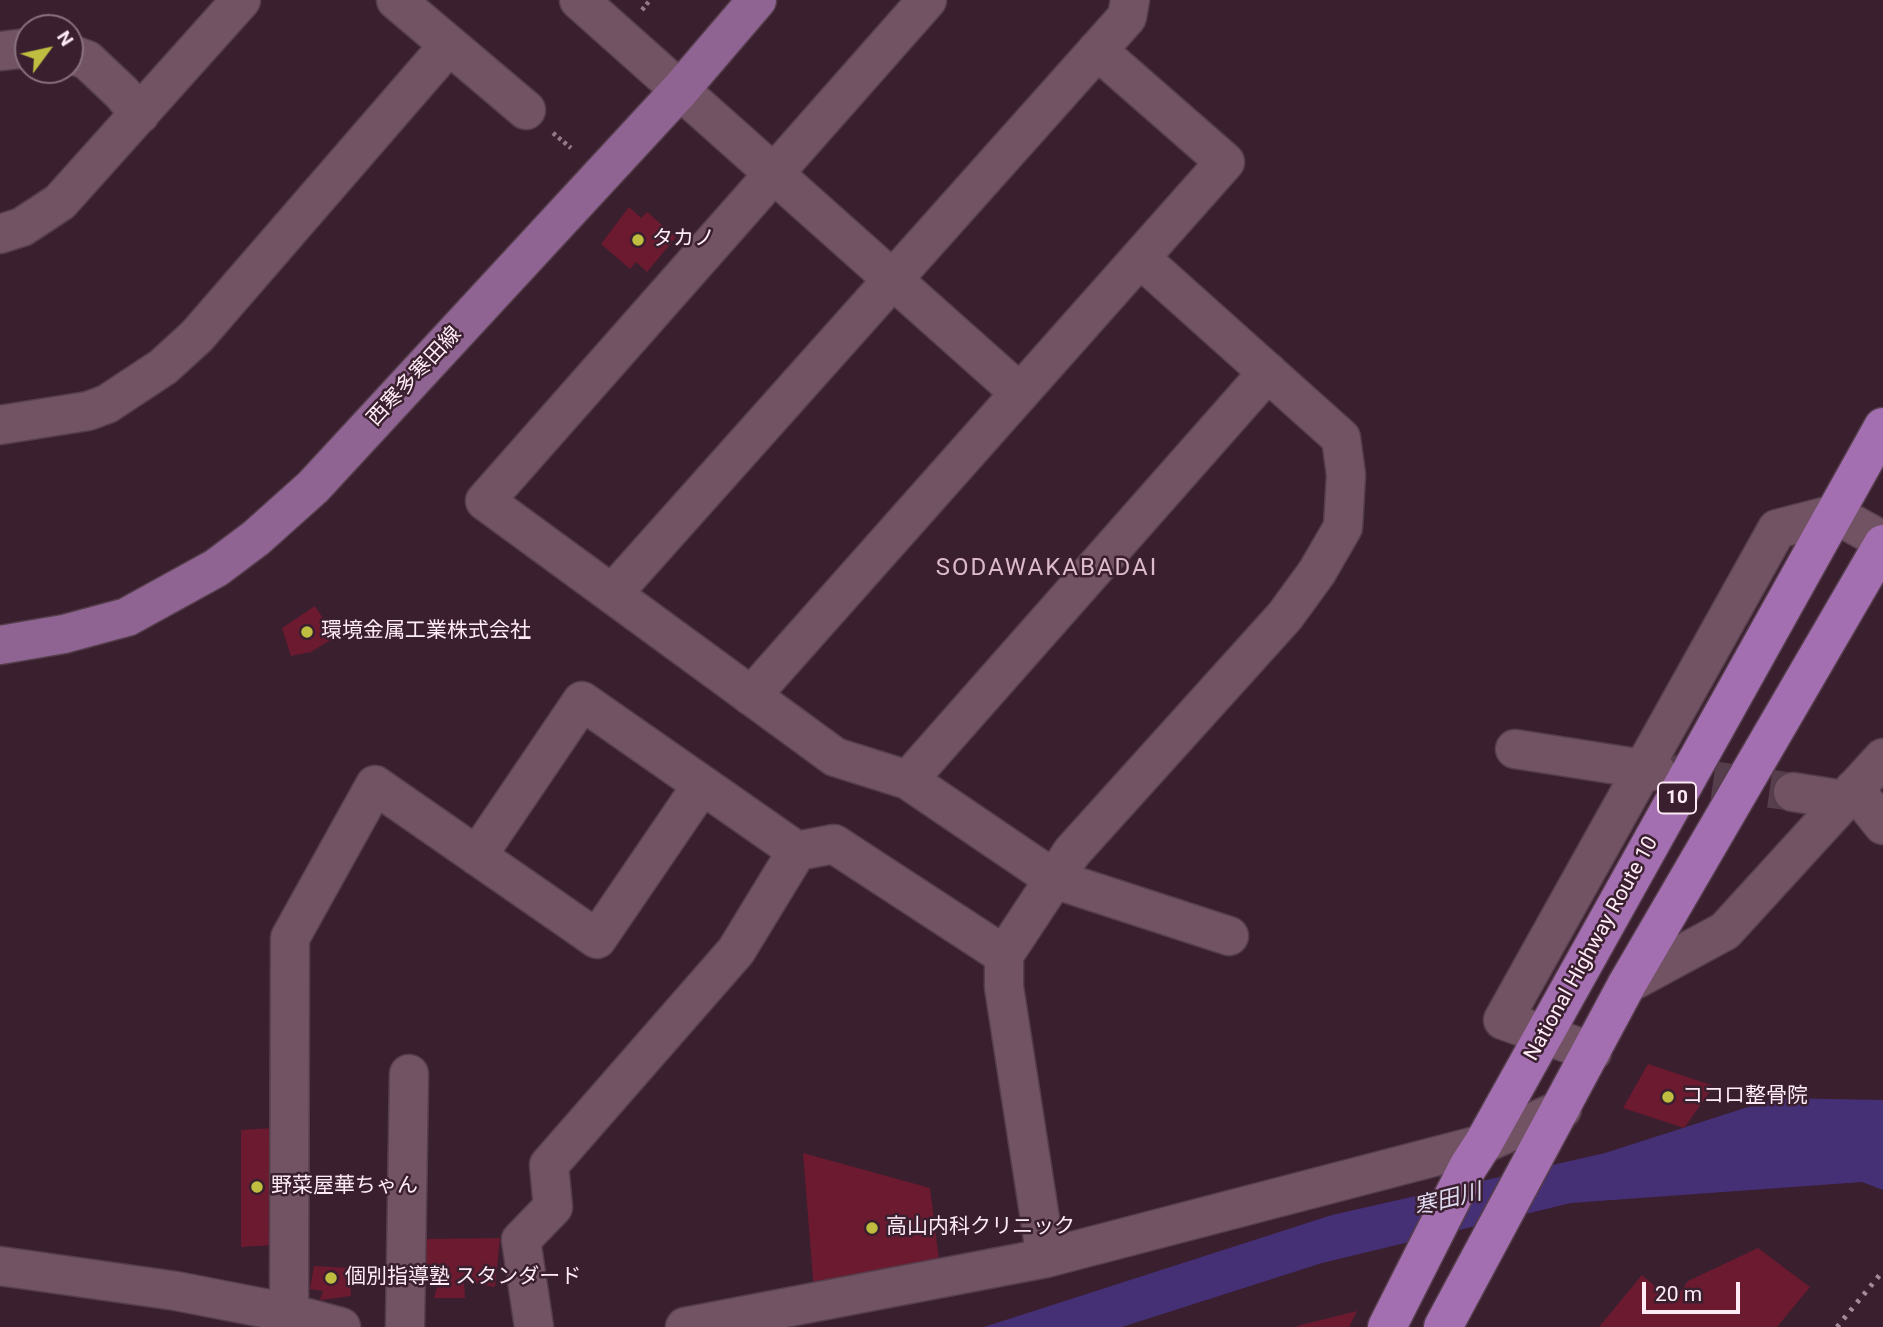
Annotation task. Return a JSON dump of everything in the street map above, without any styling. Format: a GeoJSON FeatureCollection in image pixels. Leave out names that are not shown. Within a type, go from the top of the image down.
{"type":"FeatureCollection","features":[{"type":"Feature","properties":{"kind":"highway","name":"National Highway Route 10"},"geometry":{"type":"LineString","coordinates":[[1387,1327],[1476,1155],[1883,427]]}},
{"type":"Feature","properties":{"kind":"highway","name":"10"},"geometry":{"type":"LineString","coordinates":[[1443,1327],[1627,984],[1883,542]]}},
{"type":"Feature","properties":{"kind":"main road","name":"西寒多寒田線"},"geometry":{"type":"LineString","coordinates":[[0,645],[64,634],[127,617],[216,568],[256,538],[313,487],[680,90],[757,0]]}},
{"type":"Feature","properties":{"kind":"street"},"geometry":{"type":"LineString","coordinates":[[0,234],[30,223],[60,202],[241,0]]}},
{"type":"Feature","properties":{"kind":"street"},"geometry":{"type":"LineString","coordinates":[[396,0],[526,110]]}},
{"type":"Feature","properties":{"kind":"street"},"geometry":{"type":"LineString","coordinates":[[579,0],[1020,393]]}},
{"type":"Feature","properties":{"kind":"street"},"geometry":{"type":"LineString","coordinates":[[927,0],[485,501],[835,757],[908,780],[1054,879],[1229,936]]}},
{"type":"Feature","properties":{"kind":"street"},"geometry":{"type":"LineString","coordinates":[[613,593],[1127,16],[1130,0]]}},
{"type":"Feature","properties":{"kind":"street"},"geometry":{"type":"LineString","coordinates":[[0,425],[89,411],[107,404],[163,367],[197,336],[449,45]]}},
{"type":"Feature","properties":{"kind":"street"},"geometry":{"type":"LineString","coordinates":[[751,696],[1225,162],[1097,50]]}},
{"type":"Feature","properties":{"kind":"street"},"geometry":{"type":"LineString","coordinates":[[84,59],[121,92],[140,114]]}},
{"type":"Feature","properties":{"kind":"street"},"geometry":{"type":"LineString","coordinates":[[1046,1258],[1004,987],[1004,955],[1072,852],[1285,616],[1317,572],[1343,527],[1346,475],[1341,438],[1140,258]]}},
{"type":"Feature","properties":{"kind":"street"},"geometry":{"type":"LineString","coordinates":[[908,780],[1268,372]]}},
{"type":"Feature","properties":{"kind":"street"},"geometry":{"type":"LineString","coordinates":[[1592,1052],[1503,1020],[1649,770],[1777,529],[1835,514],[1883,542]]}},
{"type":"Feature","properties":{"kind":"street"},"geometry":{"type":"LineString","coordinates":[[477,856],[582,701],[797,851],[834,844],[1004,955]]}},
{"type":"Feature","properties":{"kind":"street"},"geometry":{"type":"LineString","coordinates":[[1515,749],[1649,770]]}},
{"type":"Feature","properties":{"kind":"street"},"geometry":{"type":"LineString","coordinates":[[1627,984],[1725,931],[1883,758]]}},
{"type":"Feature","properties":{"kind":"street"},"geometry":{"type":"LineString","coordinates":[[289,1313],[290,938],[375,785],[597,939],[702,785]]}},
{"type":"Feature","properties":{"kind":"street"},"geometry":{"type":"LineString","coordinates":[[1793,792],[1849,795],[1883,824]]}},
{"type":"Feature","properties":{"kind":"street"},"geometry":{"type":"LineString","coordinates":[[534,1327],[521,1240],[553,1207],[549,1164],[736,951],[797,851]]}},
{"type":"Feature","properties":{"kind":"street"},"geometry":{"type":"LineString","coordinates":[[405,1327],[409,1074]]}},
{"type":"Feature","properties":{"kind":"street"},"geometry":{"type":"LineString","coordinates":[[685,1327],[1046,1258],[1476,1155],[1562,1109]]}},
{"type":"Feature","properties":{"kind":"street"},"geometry":{"type":"LineString","coordinates":[[0,1266],[176,1292],[289,1313],[341,1327]]}},
{"type":"Feature","properties":{"kind":"water","name":"寒田川"},"geometry":{"type":"Polygon","coordinates":[[[1776,1098],[1883,1100],[1883,1190],[1862,1182],[1571,1203],[1322,1263],[1122,1327],[984,1327],[1332,1215],[1605,1153],[1776,1098]]]}},
{"type":"Feature","properties":{"kind":"building","name":"タカノ"},"geometry":{"type":"Polygon","coordinates":[[[629,207],[641,218],[647,212],[676,237],[647,272],[636,262],[630,269],[601,244],[629,207]]]}},
{"type":"Feature","properties":{"kind":"building","name":"環境金属工業株式会社"},"geometry":{"type":"Polygon","coordinates":[[[315,606],[335,637],[311,652],[291,656],[282,628],[315,606]]]}},
{"type":"Feature","properties":{"kind":"building","name":"ココロ整骨院"},"geometry":{"type":"Polygon","coordinates":[[[1648,1064],[1714,1086],[1684,1128],[1623,1108],[1648,1064]]]}},
{"type":"Feature","properties":{"kind":"building","name":"野菜屋華ちゃん"},"geometry":{"type":"Polygon","coordinates":[[[273,1128],[273,1245],[241,1247],[241,1130],[273,1128]]]}},
{"type":"Feature","properties":{"kind":"building","name":"高山内科クリニック"},"geometry":{"type":"Polygon","coordinates":[[[803,1153],[930,1188],[940,1268],[814,1291],[803,1153]]]}},
{"type":"Feature","properties":{"kind":"building"},"geometry":{"type":"Polygon","coordinates":[[[500,1238],[495,1287],[464,1281],[465,1298],[434,1298],[440,1275],[419,1279],[423,1239],[500,1238]]]}},
{"type":"Feature","properties":{"kind":"building"},"geometry":{"type":"Polygon","coordinates":[[[1758,1248],[1810,1287],[1777,1327],[1599,1327],[1642,1275],[1673,1302],[1688,1281],[1758,1248]]]}},
{"type":"Feature","properties":{"kind":"building","name":"個別指導塾 スタンダード"},"geometry":{"type":"Polygon","coordinates":[[[314,1266],[349,1268],[351,1296],[320,1300],[323,1291],[310,1289],[314,1266]]]}},
{"type":"Feature","properties":{"kind":"building"},"geometry":{"type":"Polygon","coordinates":[[[1357,1311],[1349,1327],[1297,1327],[1297,1326],[1357,1311]]]}},
{"type":"Feature","properties":{"kind":"tunnel"},"geometry":{"type":"LineString","coordinates":[[1657,772],[1793,792]]}},
{"type":"Feature","properties":{"kind":"railway"},"geometry":{"type":"LineString","coordinates":[[1837,1327],[1883,1271]]}},
{"type":"Feature","properties":{"kind":"place","name":"タカノ"},"geometry":{"type":"Point","coordinates":[638,240]}},
{"type":"Feature","properties":{"kind":"place","name":"環境金属工業株式会社"},"geometry":{"type":"Point","coordinates":[307,632]}},
{"type":"Feature","properties":{"kind":"place","name":"ココロ整骨院"},"geometry":{"type":"Point","coordinates":[1668,1097]}},
{"type":"Feature","properties":{"kind":"place","name":"野菜屋華ちゃん"},"geometry":{"type":"Point","coordinates":[257,1187]}},
{"type":"Feature","properties":{"kind":"place","name":"高山内科クリニック"},"geometry":{"type":"Point","coordinates":[872,1228]}},
{"type":"Feature","properties":{"kind":"place","name":"個別指導塾 スタンダード"},"geometry":{"type":"Point","coordinates":[331,1278]}},
{"type":"Feature","properties":{"kind":"district","name":"SODAWAKABADAI"},"geometry":{"type":"Point","coordinates":[1047,569]}}]}
